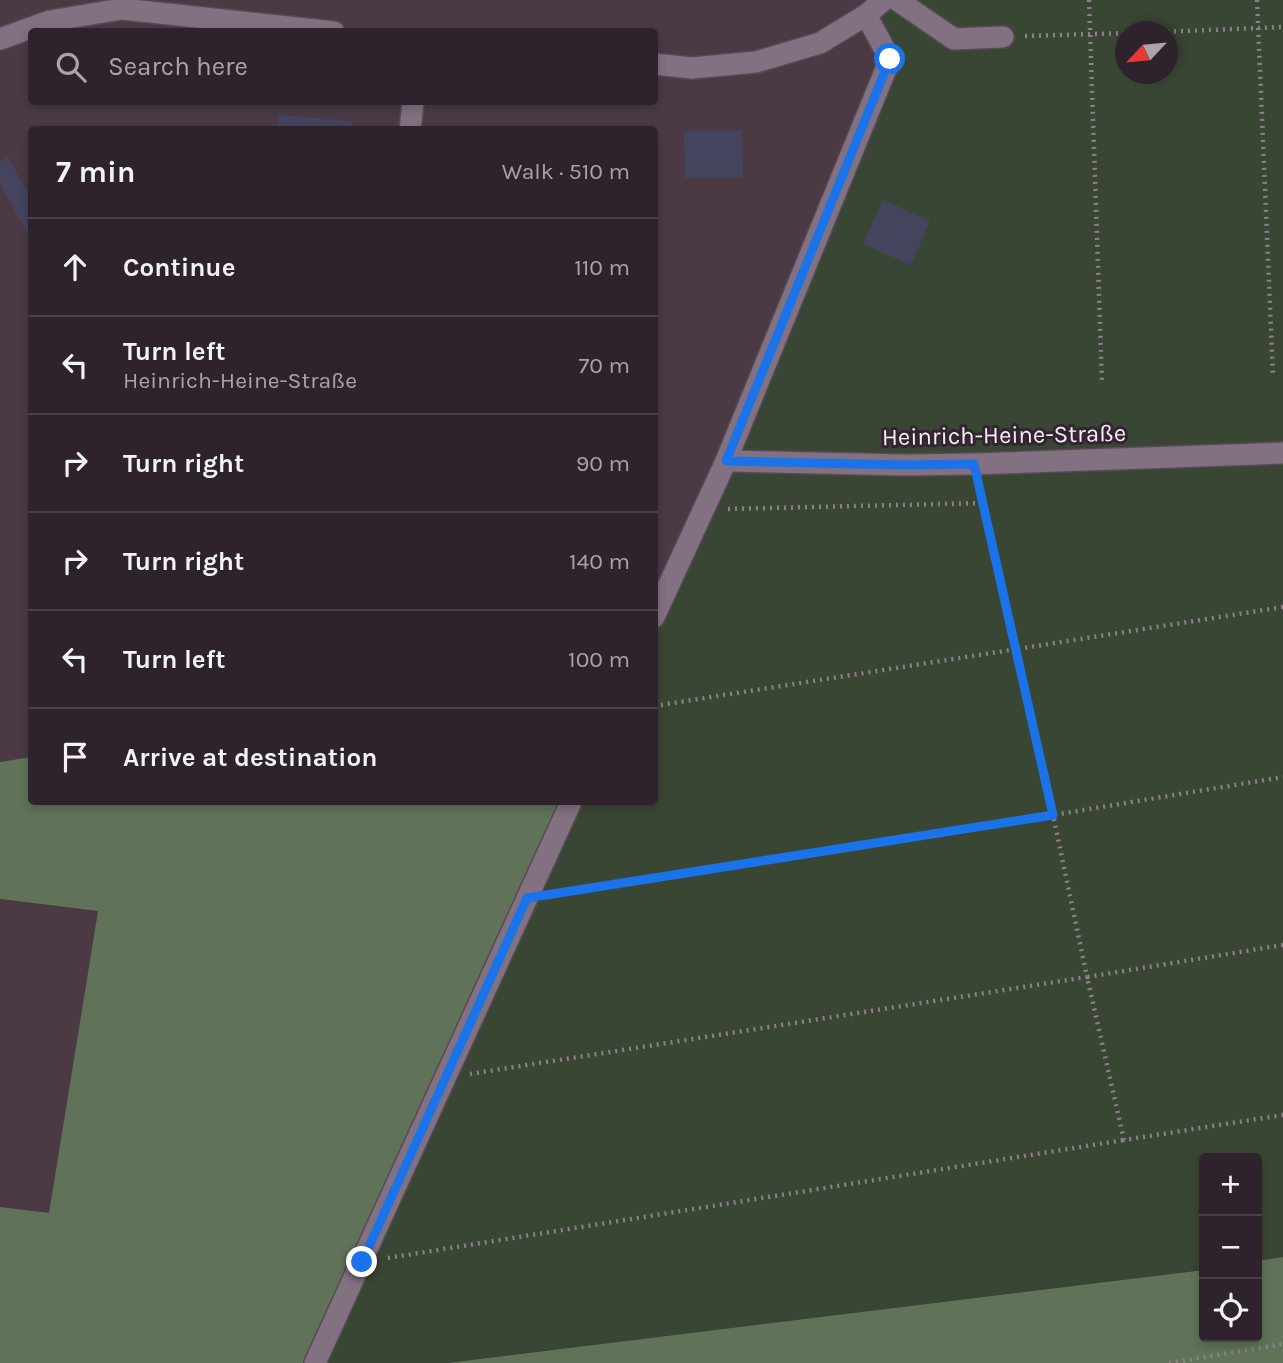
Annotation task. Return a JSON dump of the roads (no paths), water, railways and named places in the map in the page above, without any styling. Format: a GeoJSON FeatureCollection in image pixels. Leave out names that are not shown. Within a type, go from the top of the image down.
{"type":"FeatureCollection","features":[{"type":"Feature","properties":{"kind":"street"},"geometry":{"type":"LineString","coordinates":[[658,64],[692,68],[757,62],[820,43],[866,15],[884,0]]}},
{"type":"Feature","properties":{"kind":"street"},"geometry":{"type":"LineString","coordinates":[[897,0],[954,39],[1003,37]]}},
{"type":"Feature","properties":{"kind":"street"},"geometry":{"type":"LineString","coordinates":[[31,28],[50,21],[122,9],[297,28]]}},
{"type":"Feature","properties":{"kind":"street"},"geometry":{"type":"LineString","coordinates":[[658,608],[726,461],[890,59],[866,15]]}},
{"type":"Feature","properties":{"kind":"street"},"geometry":{"type":"LineString","coordinates":[[0,39],[28,29]]}},
{"type":"Feature","properties":{"kind":"street"},"geometry":{"type":"LineString","coordinates":[[410,126],[413,105]]}},
{"type":"Feature","properties":{"kind":"street","name":"Heinrich-Heine-Straße"},"geometry":{"type":"LineString","coordinates":[[726,461],[974,464],[1283,453]]}},
{"type":"Feature","properties":{"kind":"street"},"geometry":{"type":"LineString","coordinates":[[316,1363],[570,805]]}}]}
